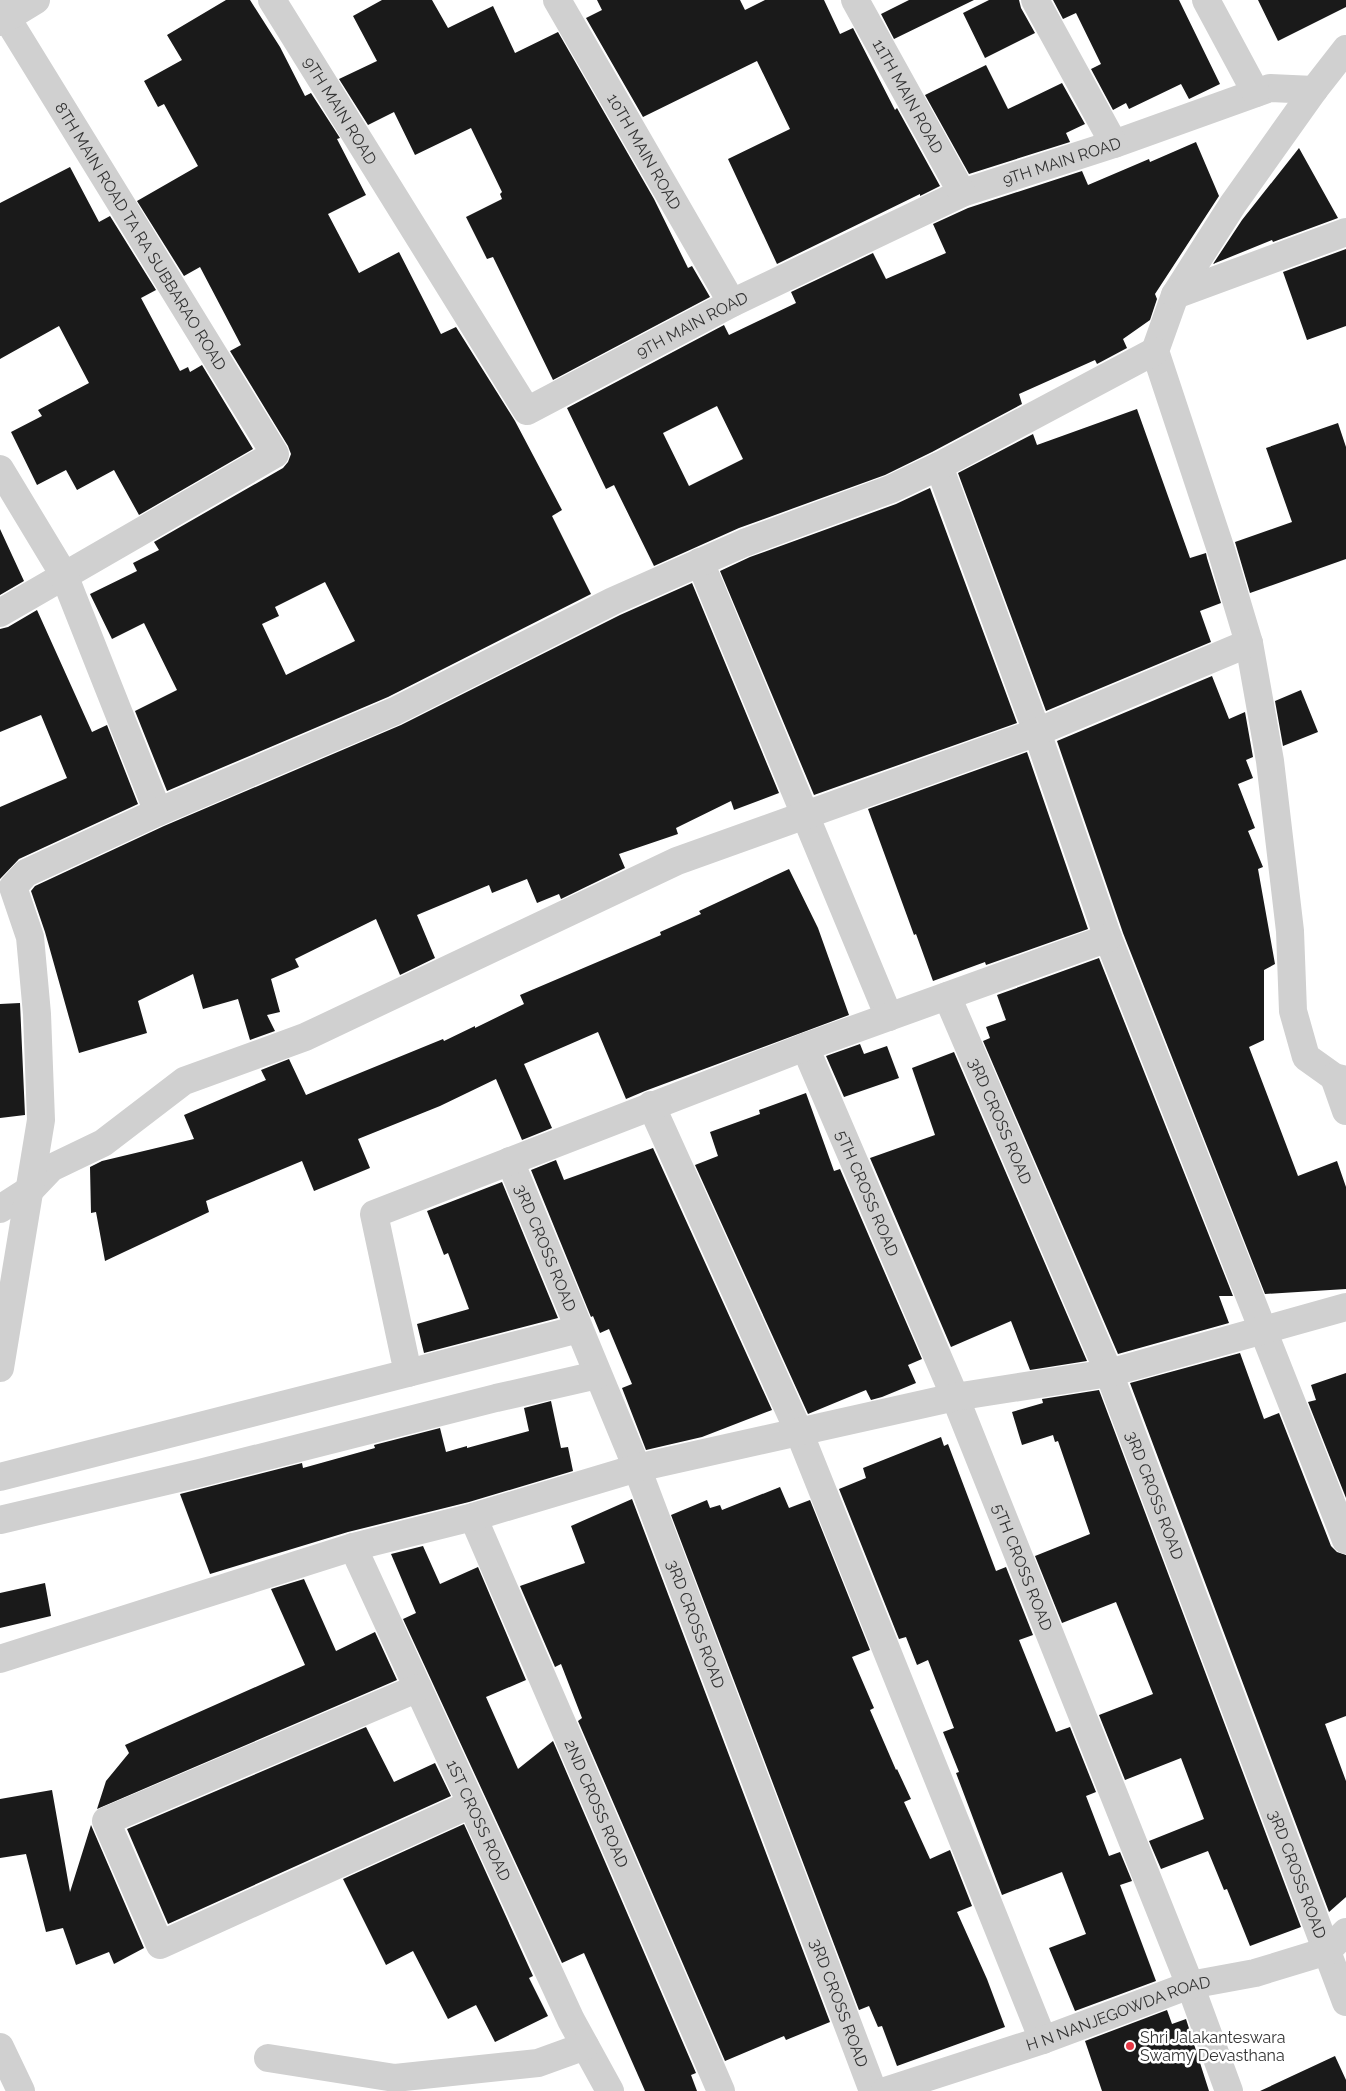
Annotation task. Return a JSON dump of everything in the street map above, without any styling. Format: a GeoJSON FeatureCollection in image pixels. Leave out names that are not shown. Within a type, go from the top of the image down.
{"type":"FeatureCollection","features":[{"type":"Feature","properties":{"kind":"street"},"geometry":{"type":"LineString","coordinates":[[2,16],[36,0]]}},
{"type":"Feature","properties":{"kind":"street","name":"9TH MAIN ROAD"},"geometry":{"type":"LineString","coordinates":[[272,0],[527,411],[732,304],[962,193],[1114,144],[1270,88],[1314,90]]}},
{"type":"Feature","properties":{"kind":"street","name":"10TH MAIN ROAD"},"geometry":{"type":"LineString","coordinates":[[557,0],[732,304]]}},
{"type":"Feature","properties":{"kind":"street","name":"11TH MAIN ROAD"},"geometry":{"type":"LineString","coordinates":[[855,0],[962,193]]}},
{"type":"Feature","properties":{"kind":"street"},"geometry":{"type":"LineString","coordinates":[[1035,0],[1114,144]]}},
{"type":"Feature","properties":{"kind":"street"},"geometry":{"type":"LineString","coordinates":[[1206,0],[1256,93]]}},
{"type":"Feature","properties":{"kind":"street","name":"8TH MAIN ROAD TA RA SUBBARAO ROAD"},"geometry":{"type":"LineString","coordinates":[[2,16],[275,454],[64,575]]}},
{"type":"Feature","properties":{"kind":"street"},"geometry":{"type":"LineString","coordinates":[[1346,49],[1314,90],[1233,204],[1175,295],[1155,351],[1222,553],[1249,643],[1271,770],[1290,931],[1293,1011],[1306,1057],[1340,1078],[1346,1111]]}},
{"type":"Feature","properties":{"kind":"street"},"geometry":{"type":"LineString","coordinates":[[1175,295],[1346,232]]}},
{"type":"Feature","properties":{"kind":"street"},"geometry":{"type":"LineString","coordinates":[[0,1368],[42,1120],[37,1014],[30,937],[6,888],[26,873],[158,812],[395,711],[613,601],[744,543],[891,489],[939,466],[1155,351]]}},
{"type":"Feature","properties":{"kind":"street"},"geometry":{"type":"LineString","coordinates":[[939,466],[1037,732],[1108,938],[1346,1540]]}},
{"type":"Feature","properties":{"kind":"street"},"geometry":{"type":"LineString","coordinates":[[0,470],[64,575],[158,812]]}},
{"type":"Feature","properties":{"kind":"street"},"geometry":{"type":"LineString","coordinates":[[700,562],[889,1016]]}},
{"type":"Feature","properties":{"kind":"street"},"geometry":{"type":"LineString","coordinates":[[0,613],[64,575]]}},
{"type":"Feature","properties":{"kind":"street"},"geometry":{"type":"LineString","coordinates":[[0,1209],[31,1189],[51,1168],[103,1143],[184,1081],[305,1038],[677,861],[1037,732],[1249,643]]}},
{"type":"Feature","properties":{"kind":"street"},"geometry":{"type":"LineString","coordinates":[[408,1373],[374,1214],[804,1047],[1108,938]]}},
{"type":"Feature","properties":{"kind":"street","name":"3RD CROSS ROAD"},"geometry":{"type":"LineString","coordinates":[[947,996],[1108,1373],[1346,2002]]}},
{"type":"Feature","properties":{"kind":"street","name":"5TH CROSS ROAD"},"geometry":{"type":"LineString","coordinates":[[804,1047],[955,1397],[1190,1985],[1229,2091]]}},
{"type":"Feature","properties":{"kind":"street"},"geometry":{"type":"LineString","coordinates":[[651,1105],[799,1432],[1043,2040]]}},
{"type":"Feature","properties":{"kind":"street","name":"3RD CROSS ROAD"},"geometry":{"type":"LineString","coordinates":[[510,1161],[637,1468],[873,2091]]}},
{"type":"Feature","properties":{"kind":"street"},"geometry":{"type":"LineString","coordinates":[[0,1658],[353,1546],[472,1517],[637,1468],[955,1397],[1108,1373],[1263,1332],[1346,1307]]}},
{"type":"Feature","properties":{"kind":"street"},"geometry":{"type":"LineString","coordinates":[[0,1477],[579,1329]]}},
{"type":"Feature","properties":{"kind":"street"},"geometry":{"type":"LineString","coordinates":[[0,1520],[200,1474],[496,1398],[597,1375]]}},
{"type":"Feature","properties":{"kind":"street","name":"2ND CROSS ROAD"},"geometry":{"type":"LineString","coordinates":[[472,1517],[721,2091]]}},
{"type":"Feature","properties":{"kind":"street","name":"1ST CROSS ROAD"},"geometry":{"type":"LineString","coordinates":[[353,1546],[571,2020],[610,2091]]}},
{"type":"Feature","properties":{"kind":"street"},"geometry":{"type":"LineString","coordinates":[[418,1688],[106,1821],[160,1945],[471,1804]]}},
{"type":"Feature","properties":{"kind":"street","name":"H N NANJEGOWDA ROAD"},"geometry":{"type":"LineString","coordinates":[[886,2091],[1043,2040],[1190,1985],[1255,1973],[1327,1951],[1346,1932]]}},
{"type":"Feature","properties":{"kind":"street"},"geometry":{"type":"LineString","coordinates":[[268,2058],[395,2078],[538,2063],[585,2046]]}},
{"type":"Feature","properties":{"kind":"street"},"geometry":{"type":"LineString","coordinates":[[0,2047],[21,2091]]}},
{"type":"Feature","properties":{"kind":"building"},"geometry":{"type":"Polygon","coordinates":[[[226,0],[250,0],[280,47],[305,96],[311,93],[340,138],[337,139],[366,195],[328,214],[359,273],[399,252],[441,334],[456,327],[515,421],[562,510],[552,516],[591,594],[388,697],[167,791],[135,711],[177,690],[144,623],[112,639],[90,594],[137,571],[133,563],[159,550],[154,542],[283,468],[291,454],[230,351],[241,345],[200,267],[184,276],[137,201],[198,166],[164,104],[158,107],[144,81],[182,60],[167,35],[226,0]],[[325,582],[275,607],[279,616],[262,624],[286,675],[355,641],[325,582]]]}},
{"type":"Feature","properties":{"kind":"building"},"geometry":{"type":"Polygon","coordinates":[[[382,0],[432,0],[448,28],[493,6],[515,53],[558,32],[654,199],[688,268],[692,266],[710,297],[553,380],[493,257],[487,259],[466,217],[502,199],[500,194],[502,192],[471,128],[415,155],[394,112],[368,125],[339,79],[377,61],[353,16],[382,0]]]}},
{"type":"Feature","properties":{"kind":"building"},"geometry":{"type":"Polygon","coordinates":[[[597,0],[740,0],[745,10],[765,0],[824,0],[840,34],[853,28],[895,110],[897,108],[940,186],[777,264],[728,159],[790,129],[757,61],[643,117],[586,18],[602,10],[597,0]]]}},
{"type":"Feature","properties":{"kind":"building"},"geometry":{"type":"Polygon","coordinates":[[[909,0],[974,0],[894,39],[881,14],[909,0]]]}},
{"type":"Feature","properties":{"kind":"building"},"geometry":{"type":"Polygon","coordinates":[[[989,0],[1019,0],[1021,8],[1035,33],[985,58],[963,13],[989,0]]]}},
{"type":"Feature","properties":{"kind":"building"},"geometry":{"type":"Polygon","coordinates":[[[1053,0],[1179,0],[1220,84],[1189,99],[1181,84],[1129,109],[1126,103],[1113,110],[1091,69],[1101,64],[1076,13],[1063,19],[1053,0]]]}},
{"type":"Feature","properties":{"kind":"building"},"geometry":{"type":"Polygon","coordinates":[[[1258,0],[1346,0],[1346,7],[1278,41],[1258,0]]]}},
{"type":"Feature","properties":{"kind":"building"},"geometry":{"type":"Polygon","coordinates":[[[986,65],[1008,109],[1062,83],[1085,124],[1066,133],[1070,142],[969,174],[925,95],[986,65]]]}},
{"type":"Feature","properties":{"kind":"building"},"geometry":{"type":"Polygon","coordinates":[[[1196,142],[1219,196],[1155,294],[1157,299],[1150,320],[1123,339],[1127,348],[1097,364],[1095,360],[1019,394],[1022,404],[885,475],[739,528],[654,566],[614,485],[606,489],[567,408],[724,325],[729,335],[796,303],[791,292],[873,253],[886,279],[946,253],[933,224],[968,208],[1082,171],[1088,185],[1149,159],[1150,162],[1196,142]],[[717,406],[663,433],[689,486],[743,459],[717,406]]]}},
{"type":"Feature","properties":{"kind":"building"},"geometry":{"type":"Polygon","coordinates":[[[1299,148],[1338,218],[1273,242],[1272,240],[1213,264],[1242,220],[1299,148]]]}},
{"type":"Feature","properties":{"kind":"building"},"geometry":{"type":"Polygon","coordinates":[[[70,167],[99,222],[110,216],[156,290],[141,298],[180,371],[188,367],[190,372],[202,365],[253,449],[139,515],[114,470],[77,490],[66,470],[37,485],[11,432],[42,416],[38,410],[89,383],[59,326],[0,359],[0,203],[70,167]]]}},
{"type":"Feature","properties":{"kind":"building"},"geometry":{"type":"Polygon","coordinates":[[[1346,249],[1346,326],[1307,340],[1283,272],[1346,249]]]}},
{"type":"Feature","properties":{"kind":"building"},"geometry":{"type":"Polygon","coordinates":[[[1137,409],[1190,558],[1206,553],[1221,603],[1200,611],[1211,642],[1046,711],[958,473],[1033,434],[1037,445],[1137,409]]]}},
{"type":"Feature","properties":{"kind":"building"},"geometry":{"type":"Polygon","coordinates":[[[1338,423],[1346,447],[1346,559],[1250,593],[1235,542],[1292,522],[1266,448],[1338,423]]]}},
{"type":"Feature","properties":{"kind":"building"},"geometry":{"type":"Polygon","coordinates":[[[930,488],[1017,723],[814,795],[720,571],[750,557],[896,504],[930,488]]]}},
{"type":"Feature","properties":{"kind":"building"},"geometry":{"type":"Polygon","coordinates":[[[0,529],[24,581],[0,595],[0,529]]]}},
{"type":"Feature","properties":{"kind":"building"},"geometry":{"type":"Polygon","coordinates":[[[692,583],[779,793],[734,810],[731,801],[676,828],[678,834],[619,854],[625,868],[561,899],[559,894],[537,903],[527,879],[492,893],[489,885],[417,915],[435,958],[400,975],[376,919],[295,959],[299,967],[271,979],[280,1012],[267,1015],[275,1031],[250,1040],[238,999],[203,1009],[193,974],[138,1001],[147,1033],[79,1053],[45,932],[31,891],[35,886],[164,826],[401,725],[620,615],[692,583]]]}},
{"type":"Feature","properties":{"kind":"building"},"geometry":{"type":"Polygon","coordinates":[[[37,610],[92,732],[107,725],[138,804],[19,859],[0,879],[0,807],[67,778],[41,715],[0,732],[0,629],[8,627],[37,610]]]}},
{"type":"Feature","properties":{"kind":"building"},"geometry":{"type":"Polygon","coordinates":[[[1212,676],[1229,719],[1245,712],[1253,757],[1246,760],[1253,778],[1238,784],[1255,828],[1248,831],[1263,867],[1258,869],[1275,964],[1264,970],[1264,1040],[1249,1047],[1298,1176],[1337,1161],[1346,1187],[1346,1289],[1265,1294],[1123,933],[1057,741],[1212,676]]]}},
{"type":"Feature","properties":{"kind":"building"},"geometry":{"type":"Polygon","coordinates":[[[1301,690],[1318,732],[1283,746],[1275,701],[1301,690]]]}},
{"type":"Feature","properties":{"kind":"building"},"geometry":{"type":"Polygon","coordinates":[[[1027,752],[1088,929],[986,965],[985,962],[933,981],[916,934],[914,935],[868,809],[1027,752]]]}},
{"type":"Feature","properties":{"kind":"building"},"geometry":{"type":"Polygon","coordinates":[[[789,869],[818,928],[849,1015],[626,1099],[598,1032],[524,1064],[552,1128],[522,1140],[496,1079],[440,1106],[358,1139],[370,1168],[314,1191],[302,1161],[206,1201],[209,1212],[105,1261],[96,1212],[91,1213],[90,1167],[102,1161],[194,1139],[184,1115],[266,1080],[261,1070],[289,1059],[306,1095],[443,1039],[444,1041],[475,1026],[475,1028],[524,1004],[520,995],[661,935],[660,932],[701,914],[699,911],[789,869]]]}},
{"type":"Feature","properties":{"kind":"building"},"geometry":{"type":"Polygon","coordinates":[[[1099,958],[1233,1296],[1219,1296],[1229,1323],[1118,1354],[983,1041],[990,1038],[986,1027],[1006,1020],[997,995],[1099,958]]]}},
{"type":"Feature","properties":{"kind":"building"},"geometry":{"type":"Polygon","coordinates":[[[20,1003],[25,1115],[0,1118],[0,1004],[20,1003]]]}},
{"type":"Feature","properties":{"kind":"building"},"geometry":{"type":"Polygon","coordinates":[[[860,1044],[864,1054],[887,1046],[899,1078],[844,1097],[826,1056],[860,1044]]]}},
{"type":"Feature","properties":{"kind":"building"},"geometry":{"type":"Polygon","coordinates":[[[954,1052],[1087,1361],[1030,1370],[1011,1321],[951,1347],[870,1158],[935,1135],[912,1068],[954,1052]]]}},
{"type":"Feature","properties":{"kind":"building"},"geometry":{"type":"Polygon","coordinates":[[[806,1093],[834,1171],[840,1169],[922,1359],[908,1365],[916,1383],[871,1400],[866,1390],[808,1414],[695,1165],[718,1156],[710,1132],[760,1114],[759,1110],[806,1093]]]}},
{"type":"Feature","properties":{"kind":"building"},"geometry":{"type":"Polygon","coordinates":[[[653,1148],[772,1410],[702,1437],[646,1450],[622,1388],[632,1384],[609,1329],[600,1333],[593,1316],[591,1317],[531,1170],[556,1160],[564,1180],[653,1148]]]}},
{"type":"Feature","properties":{"kind":"building"},"geometry":{"type":"Polygon","coordinates":[[[502,1182],[558,1318],[424,1353],[417,1324],[469,1309],[448,1253],[444,1255],[427,1211],[502,1182]]]}},
{"type":"Feature","properties":{"kind":"building"},"geometry":{"type":"Polygon","coordinates":[[[1240,1353],[1264,1419],[1279,1413],[1331,1546],[1337,1552],[1346,1555],[1346,1716],[1325,1724],[1346,1781],[1346,1897],[1329,1912],[1130,1383],[1240,1353]]]}},
{"type":"Feature","properties":{"kind":"building"},"geometry":{"type":"Polygon","coordinates":[[[1346,1373],[1346,1498],[1308,1402],[1316,1400],[1311,1385],[1346,1373]]]}},
{"type":"Feature","properties":{"kind":"building"},"geometry":{"type":"Polygon","coordinates":[[[1099,1390],[1301,1927],[1250,1946],[1227,1889],[1224,1890],[1208,1851],[1161,1869],[1149,1841],[1204,1819],[1181,1758],[1125,1780],[1099,1715],[1153,1694],[1116,1602],[1062,1623],[1035,1556],[1090,1534],[1058,1441],[1055,1442],[1053,1435],[1022,1445],[1012,1412],[1043,1403],[1042,1399],[1099,1390]]]}},
{"type":"Feature","properties":{"kind":"building"},"geometry":{"type":"Polygon","coordinates":[[[551,1401],[561,1448],[568,1447],[573,1471],[469,1502],[348,1532],[210,1574],[180,1494],[302,1463],[303,1468],[375,1448],[374,1445],[440,1428],[446,1452],[467,1446],[467,1448],[529,1431],[524,1408],[551,1401]]]}},
{"type":"Feature","properties":{"kind":"building"},"geometry":{"type":"Polygon","coordinates":[[[941,1437],[944,1446],[948,1444],[996,1571],[1006,1567],[1033,1635],[1019,1640],[1056,1732],[1070,1727],[1096,1792],[1086,1796],[1109,1856],[1120,1852],[1132,1881],[1120,1885],[1156,1981],[1075,2011],[1049,1948],[1086,1934],[1062,1872],[1002,1895],[956,1773],[959,1772],[943,1732],[954,1728],[928,1660],[917,1665],[906,1637],[899,1639],[839,1489],[866,1478],[863,1468],[941,1437]]]}},
{"type":"Feature","properties":{"kind":"building"},"geometry":{"type":"Polygon","coordinates":[[[780,1487],[789,1508],[810,1500],[870,1650],[852,1657],[874,1708],[870,1710],[911,1799],[904,1802],[930,1859],[950,1850],[972,1906],[957,1912],[987,1979],[1005,2027],[897,2066],[882,2026],[878,2027],[869,2006],[859,2010],[671,1515],[707,1500],[710,1508],[720,1505],[722,1510],[780,1487]]]}},
{"type":"Feature","properties":{"kind":"building"},"geometry":{"type":"Polygon","coordinates":[[[632,1499],[830,2022],[786,2040],[784,2036],[725,2061],[578,1721],[582,1718],[561,1664],[555,1667],[520,1586],[585,1563],[571,1526],[632,1499]]]}},
{"type":"Feature","properties":{"kind":"building"},"geometry":{"type":"Polygon","coordinates":[[[423,1546],[440,1584],[478,1567],[526,1680],[486,1697],[518,1769],[553,1741],[696,2073],[691,2075],[697,2091],[645,2091],[584,1953],[562,1963],[403,1619],[416,1613],[391,1554],[423,1546]]]}},
{"type":"Feature","properties":{"kind":"building"},"geometry":{"type":"Polygon","coordinates":[[[304,1579],[336,1651],[375,1632],[397,1680],[97,1809],[106,1781],[129,1753],[125,1745],[305,1665],[271,1589],[304,1579]]]}},
{"type":"Feature","properties":{"kind":"building"},"geometry":{"type":"Polygon","coordinates":[[[45,1583],[51,1616],[0,1628],[0,1593],[45,1583]]]}},
{"type":"Feature","properties":{"kind":"building"},"geometry":{"type":"Polygon","coordinates":[[[366,1727],[394,1782],[435,1763],[451,1796],[168,1924],[127,1829],[366,1727]]]}},
{"type":"Feature","properties":{"kind":"building"},"geometry":{"type":"Polygon","coordinates":[[[52,1790],[70,1892],[91,1825],[144,1948],[114,1964],[109,1952],[76,1965],[63,1928],[46,1932],[26,1854],[0,1858],[0,1799],[52,1790]]]}},
{"type":"Feature","properties":{"kind":"building"},"geometry":{"type":"Polygon","coordinates":[[[464,1824],[533,1976],[529,1978],[548,2016],[495,2042],[476,2005],[448,2019],[413,1951],[386,1965],[343,1879],[464,1824]]]}},
{"type":"Feature","properties":{"kind":"building"},"geometry":{"type":"Polygon","coordinates":[[[1167,2010],[1172,2024],[1186,2019],[1209,2091],[1102,2091],[1085,2041],[1167,2010]]]}},
{"type":"Feature","properties":{"kind":"building"},"geometry":{"type":"Polygon","coordinates":[[[1335,2056],[1346,2080],[1346,2091],[1260,2091],[1335,2056]]]}},
{"type":"Feature","properties":{"kind":"place","name":"Shri Jalakanteswara Swamy Devasthana"},"geometry":{"type":"Point","coordinates":[1130,2046]}}]}
